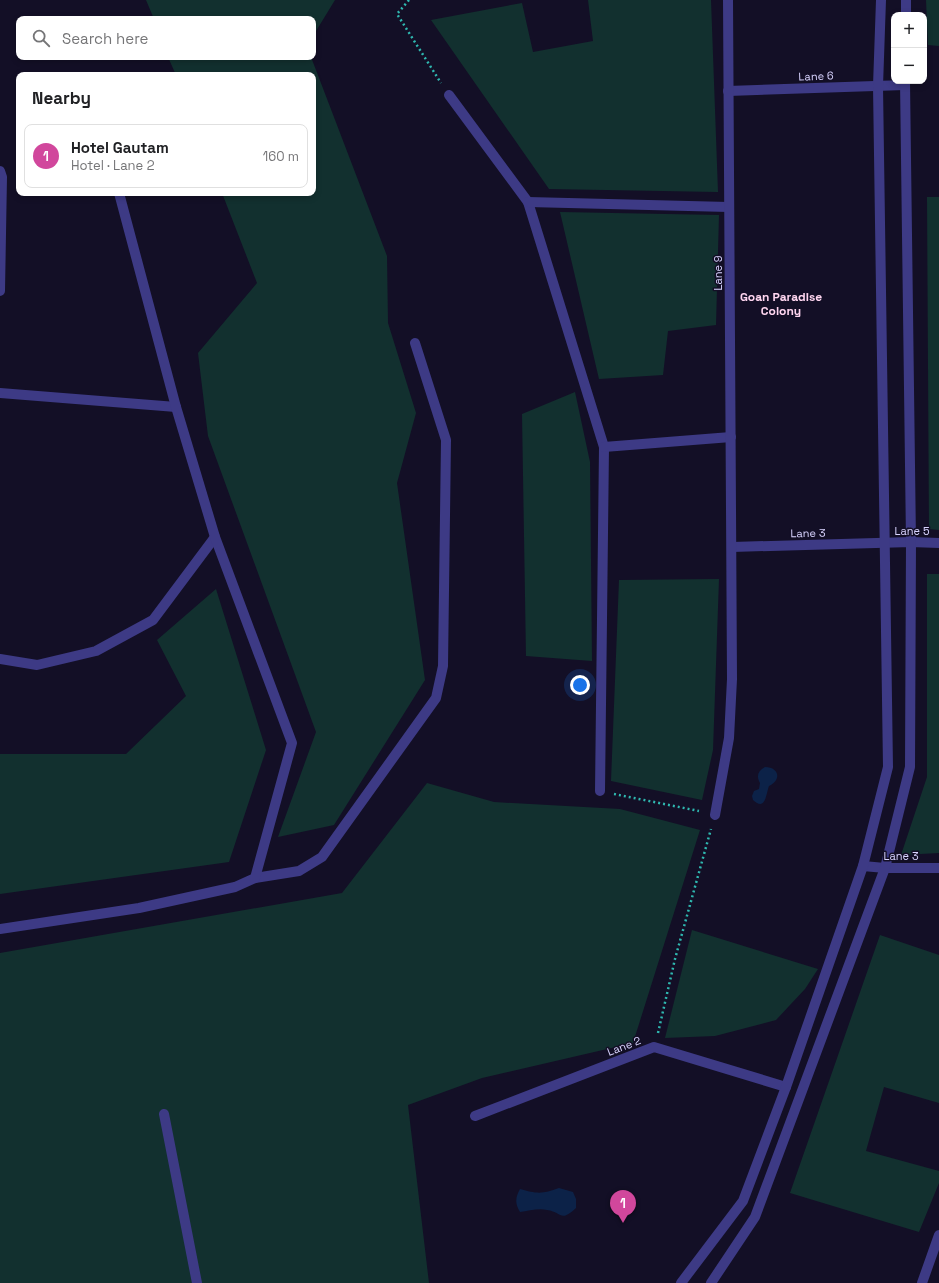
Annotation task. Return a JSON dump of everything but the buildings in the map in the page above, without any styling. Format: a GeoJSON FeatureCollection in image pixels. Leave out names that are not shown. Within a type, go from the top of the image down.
{"type":"FeatureCollection","features":[{"type":"Feature","properties":{"kind":"street","name":"Lane 9"},"geometry":{"type":"LineString","coordinates":[[715,815],[729,738],[732,679],[728,0]]}},
{"type":"Feature","properties":{"kind":"street"},"geometry":{"type":"LineString","coordinates":[[681,1283],[743,1201],[786,1087],[863,866],[888,767],[878,86],[881,0]]}},
{"type":"Feature","properties":{"kind":"street"},"geometry":{"type":"LineString","coordinates":[[906,0],[906,12]]}},
{"type":"Feature","properties":{"kind":"street","name":"Lane 6"},"geometry":{"type":"LineString","coordinates":[[728,91],[878,86],[896,84]]}},
{"type":"Feature","properties":{"kind":"street"},"geometry":{"type":"LineString","coordinates":[[711,1283],[755,1217],[885,868],[910,767],[910,542],[905,84]]}},
{"type":"Feature","properties":{"kind":"street"},"geometry":{"type":"LineString","coordinates":[[449,95],[528,202],[604,447],[600,791]]}},
{"type":"Feature","properties":{"kind":"street"},"geometry":{"type":"LineString","coordinates":[[0,171],[2,177],[0,291]]}},
{"type":"Feature","properties":{"kind":"street"},"geometry":{"type":"LineString","coordinates":[[120,196],[176,407],[215,537],[292,743],[255,878]]}},
{"type":"Feature","properties":{"kind":"street"},"geometry":{"type":"LineString","coordinates":[[528,202],[729,207]]}},
{"type":"Feature","properties":{"kind":"street"},"geometry":{"type":"LineString","coordinates":[[0,929],[139,908],[234,887],[255,878],[299,871],[322,856],[436,698],[443,666],[446,440],[415,343]]}},
{"type":"Feature","properties":{"kind":"street"},"geometry":{"type":"LineString","coordinates":[[0,393],[176,407]]}},
{"type":"Feature","properties":{"kind":"street"},"geometry":{"type":"LineString","coordinates":[[604,447],[731,437]]}},
{"type":"Feature","properties":{"kind":"street"},"geometry":{"type":"LineString","coordinates":[[0,659],[37,665],[96,651],[153,620],[215,537]]}},
{"type":"Feature","properties":{"kind":"street","name":"Lane 5"},"geometry":{"type":"LineString","coordinates":[[885,543],[939,543]]}},
{"type":"Feature","properties":{"kind":"street","name":"Lane 3"},"geometry":{"type":"LineString","coordinates":[[732,547],[885,543]]}},
{"type":"Feature","properties":{"kind":"street","name":"Lane 3"},"geometry":{"type":"LineString","coordinates":[[863,866],[885,868],[939,868]]}},
{"type":"Feature","properties":{"kind":"street","name":"Lane 2"},"geometry":{"type":"LineString","coordinates":[[475,1116],[654,1047],[786,1087]]}},
{"type":"Feature","properties":{"kind":"street"},"geometry":{"type":"LineString","coordinates":[[164,1114],[197,1283]]}},
{"type":"Feature","properties":{"kind":"street"},"geometry":{"type":"LineString","coordinates":[[922,1283],[939,1235]]}},
{"type":"Feature","properties":{"kind":"path"},"geometry":{"type":"LineString","coordinates":[[410,0],[397,14],[449,95]]}},
{"type":"Feature","properties":{"kind":"path"},"geometry":{"type":"LineString","coordinates":[[600,791],[715,815],[675,958],[654,1047]]}},
{"type":"Feature","properties":{"kind":"green space"},"geometry":{"type":"Polygon","coordinates":[[[146,0],[335,0],[316,31],[316,16],[153,16],[146,0]]]}},
{"type":"Feature","properties":{"kind":"green space"},"geometry":{"type":"Polygon","coordinates":[[[588,0],[711,0],[718,192],[549,189],[431,20],[522,3],[533,52],[593,41],[588,0]]]}},
{"type":"Feature","properties":{"kind":"green space"},"geometry":{"type":"Polygon","coordinates":[[[926,0],[939,0],[939,46],[928,45],[926,0]]]}},
{"type":"Feature","properties":{"kind":"green space"},"geometry":{"type":"Polygon","coordinates":[[[169,60],[312,60],[387,256],[388,323],[416,413],[397,483],[425,680],[334,825],[278,837],[316,732],[208,436],[198,353],[257,283],[223,196],[316,196],[316,72],[175,72],[169,60]]]}},
{"type":"Feature","properties":{"kind":"green space"},"geometry":{"type":"Polygon","coordinates":[[[927,197],[939,197],[939,530],[929,529],[927,197]]]}},
{"type":"Feature","properties":{"kind":"green space"},"geometry":{"type":"Polygon","coordinates":[[[560,212],[719,215],[716,325],[668,331],[663,375],[599,379],[560,212]]]}},
{"type":"Feature","properties":{"kind":"green space"},"geometry":{"type":"Polygon","coordinates":[[[575,392],[590,462],[592,661],[526,656],[522,414],[575,392]]]}},
{"type":"Feature","properties":{"kind":"green space"},"geometry":{"type":"Polygon","coordinates":[[[927,574],[939,574],[939,853],[901,855],[927,777],[927,574]]]}},
{"type":"Feature","properties":{"kind":"green space"},"geometry":{"type":"Polygon","coordinates":[[[719,579],[713,750],[702,800],[611,781],[619,580],[719,579]]]}},
{"type":"Feature","properties":{"kind":"green space"},"geometry":{"type":"Polygon","coordinates":[[[216,589],[266,750],[229,862],[0,894],[0,754],[126,754],[186,696],[157,640],[216,589]]]}},
{"type":"Feature","properties":{"kind":"green space"},"geometry":{"type":"Polygon","coordinates":[[[427,783],[494,802],[620,809],[700,830],[633,1043],[482,1078],[408,1105],[429,1283],[0,1283],[0,953],[342,893],[427,783]]]}},
{"type":"Feature","properties":{"kind":"green space"},"geometry":{"type":"Polygon","coordinates":[[[692,930],[818,969],[805,989],[776,1020],[715,1036],[665,1038],[692,930]]]}},
{"type":"Feature","properties":{"kind":"green space"},"geometry":{"type":"Polygon","coordinates":[[[880,935],[939,955],[939,1103],[884,1087],[866,1151],[939,1171],[939,1183],[919,1232],[790,1193],[880,935]]]}},
{"type":"Feature","properties":{"kind":"water"},"geometry":{"type":"Polygon","coordinates":[[[765,767],[776,771],[777,777],[776,780],[769,786],[765,800],[761,804],[753,800],[752,796],[754,791],[759,789],[760,783],[758,774],[765,767]]]}},
{"type":"Feature","properties":{"kind":"water"},"geometry":{"type":"Polygon","coordinates":[[[559,1188],[573,1192],[576,1199],[576,1208],[567,1215],[564,1216],[544,1209],[520,1212],[516,1201],[520,1189],[540,1193],[559,1188]]]}},
{"type":"Feature","properties":{"kind":"place","name":"Hotel Gautam"},"geometry":{"type":"Point","coordinates":[623,1223]}},
{"type":"Feature","properties":{"kind":"district","name":"Goan Paradise Colony"},"geometry":{"type":"Point","coordinates":[781,304]}}]}
